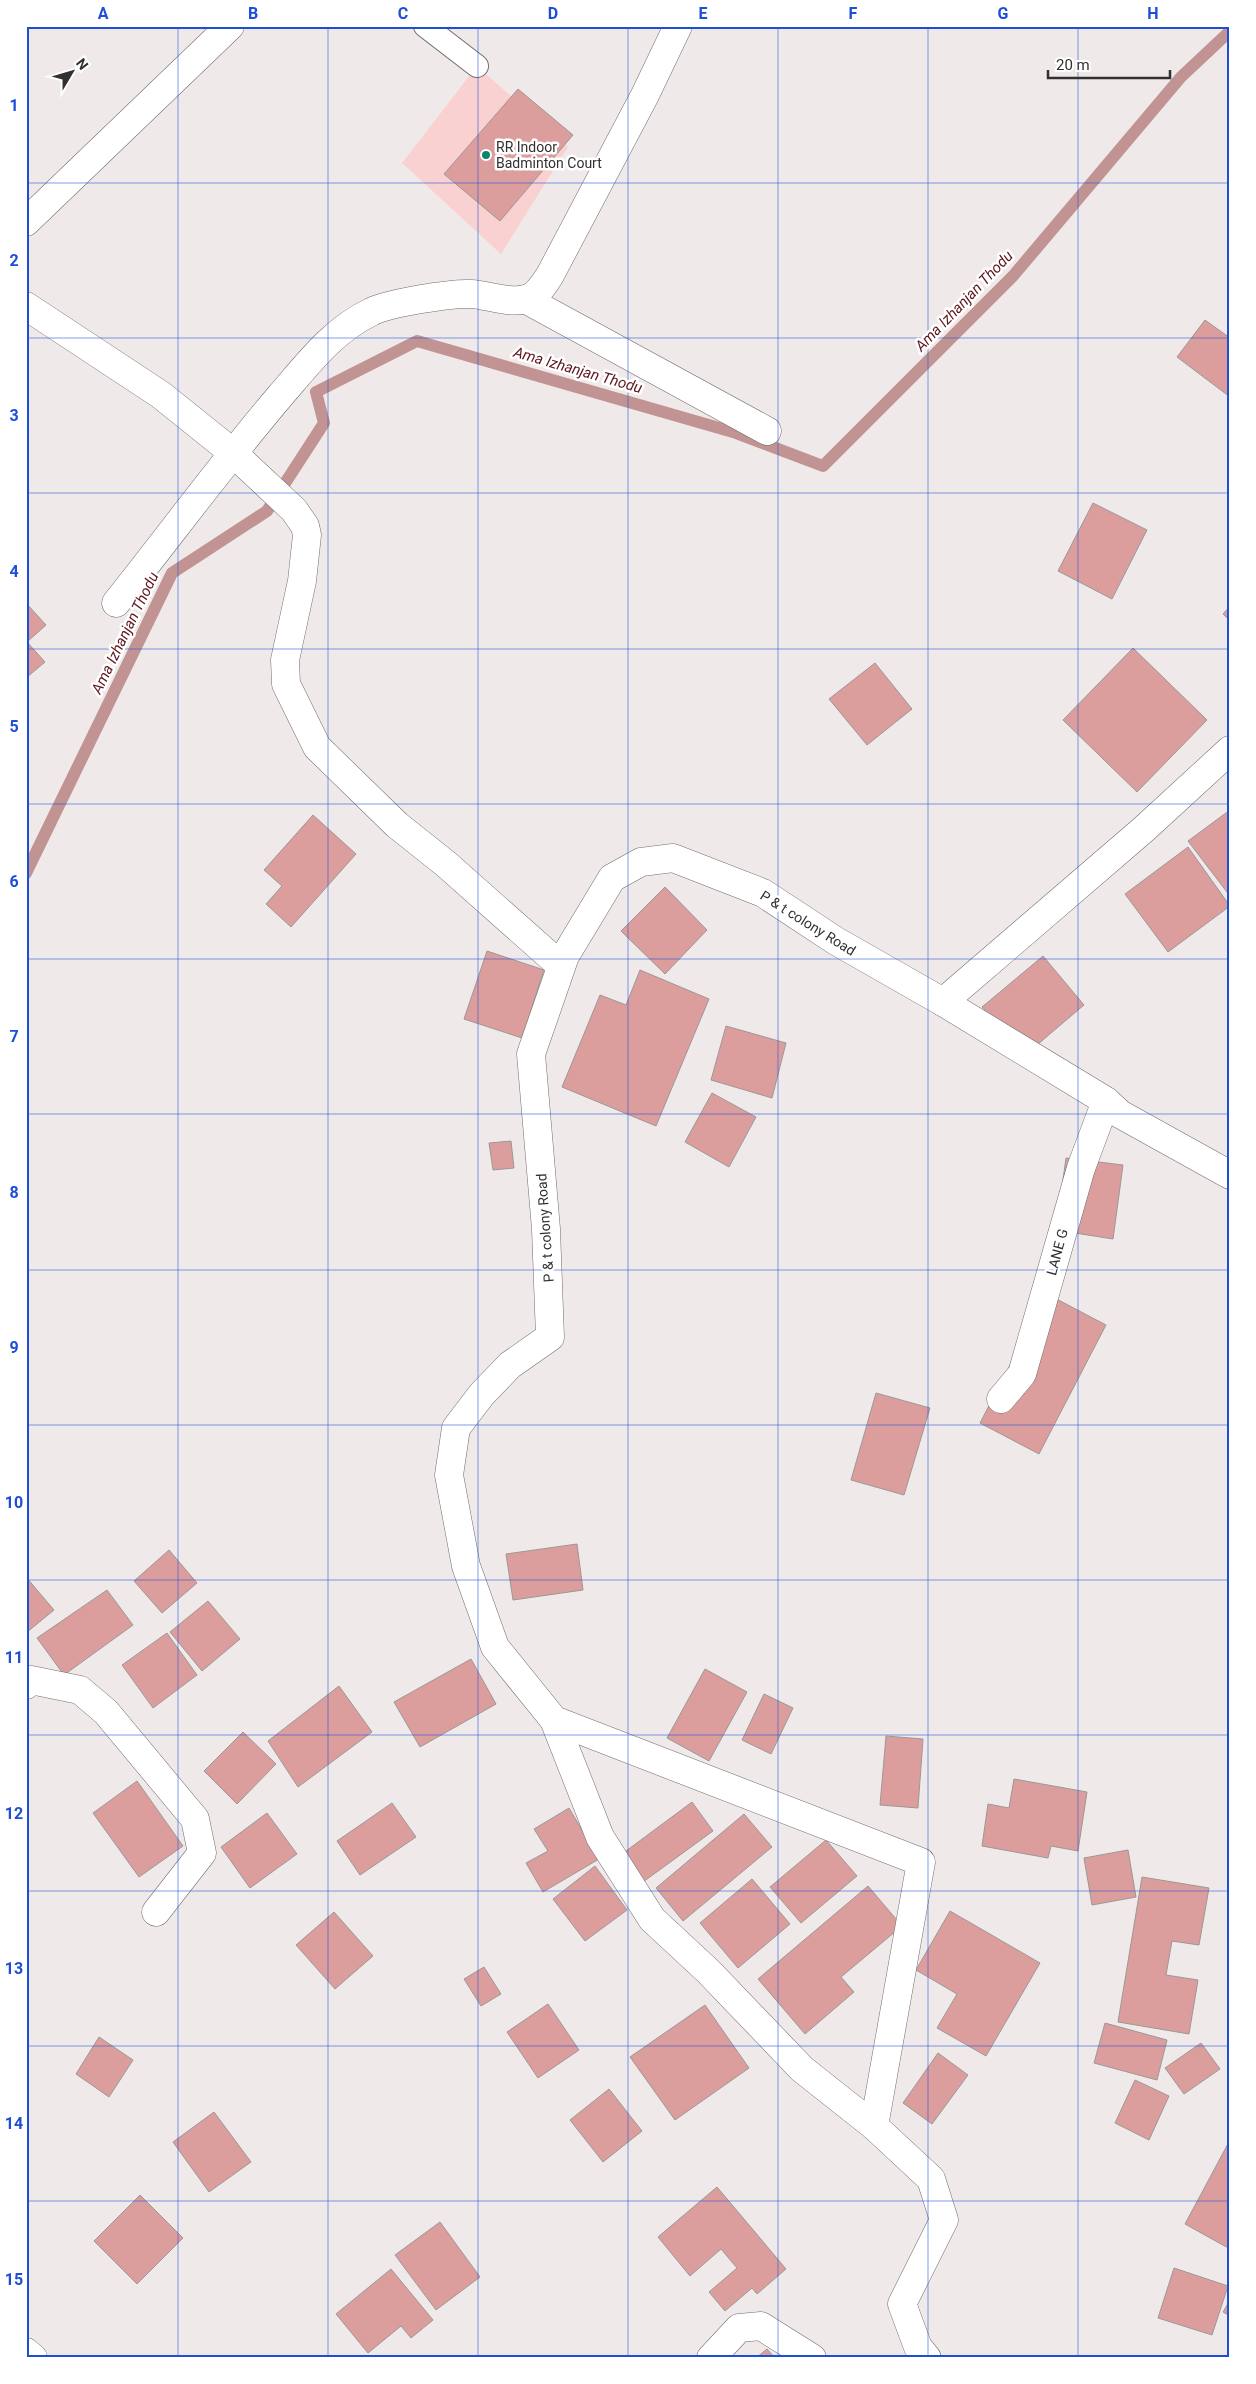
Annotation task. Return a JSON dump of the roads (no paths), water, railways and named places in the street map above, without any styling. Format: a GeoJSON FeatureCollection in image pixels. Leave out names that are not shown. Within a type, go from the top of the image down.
{"type":"FeatureCollection","features":[{"type":"Feature","properties":{"kind":"street"},"geometry":{"type":"LineString","coordinates":[[26,222],[230,26]]}},
{"type":"Feature","properties":{"kind":"street"},"geometry":{"type":"LineString","coordinates":[[116,603],[232,452],[322,349],[346,327],[369,312],[449,294],[473,294],[519,300],[525,299],[540,290],[550,275],[645,95],[678,26]]}},
{"type":"Feature","properties":{"kind":"street"},"geometry":{"type":"LineString","coordinates":[[525,299],[767,431]]}},
{"type":"Feature","properties":{"kind":"street"},"geometry":{"type":"LineString","coordinates":[[26,306],[161,395],[232,452],[294,510],[303,522],[307,535],[302,581],[285,660],[286,684],[317,747],[397,826],[446,864],[562,966]]}},
{"type":"Feature","properties":{"kind":"street"},"geometry":{"type":"LineString","coordinates":[[942,1002],[1144,829],[1230,750]]}},
{"type":"Feature","properties":{"kind":"street","name":"P & t colony Road"},"geometry":{"type":"LineString","coordinates":[[554,1720],[494,1647],[466,1566],[449,1475],[456,1428],[482,1394],[504,1371],[550,1338],[546,1229],[531,1054],[565,956],[612,878],[641,862],[673,858],[763,893],[836,941],[942,1002],[1106,1101],[1120,1114],[1230,1175]]}},
{"type":"Feature","properties":{"kind":"street","name":"LANE G"},"geometry":{"type":"LineString","coordinates":[[1001,1400],[1022,1374],[1080,1168],[1106,1101]]}},
{"type":"Feature","properties":{"kind":"street"},"geometry":{"type":"LineString","coordinates":[[26,1685],[31,1680],[80,1690],[106,1712],[195,1819],[202,1853],[156,1912]]}},
{"type":"Feature","properties":{"kind":"street"},"geometry":{"type":"LineString","coordinates":[[554,1720],[600,1837],[652,1919],[709,1972],[802,2070],[874,2126],[931,2179],[944,2220],[902,2304],[916,2354]]}},
{"type":"Feature","properties":{"kind":"street"},"geometry":{"type":"LineString","coordinates":[[554,1720],[921,1862],[874,2126]]}},
{"type":"Feature","properties":{"kind":"street"},"geometry":{"type":"LineString","coordinates":[[710,2358],[739,2328],[761,2326],[812,2358]]}},
{"type":"Feature","properties":{"kind":"street"},"geometry":{"type":"LineString","coordinates":[[26,2352],[34,2358]]}},
{"type":"Feature","properties":{"kind":"lane"},"geometry":{"type":"LineString","coordinates":[[425,26],[477,66]]}},
{"type":"Feature","properties":{"kind":"waterway","name":"Ama Izhanjan Thodu"},"geometry":{"type":"LineString","coordinates":[[26,873],[172,573],[267,511],[324,423],[316,392],[417,341],[733,432],[823,466],[1013,276],[1181,77],[1230,31]]}},
{"type":"Feature","properties":{"kind":"place","name":"RR Indoor Badminton Court"},"geometry":{"type":"Point","coordinates":[486,155]}}]}
